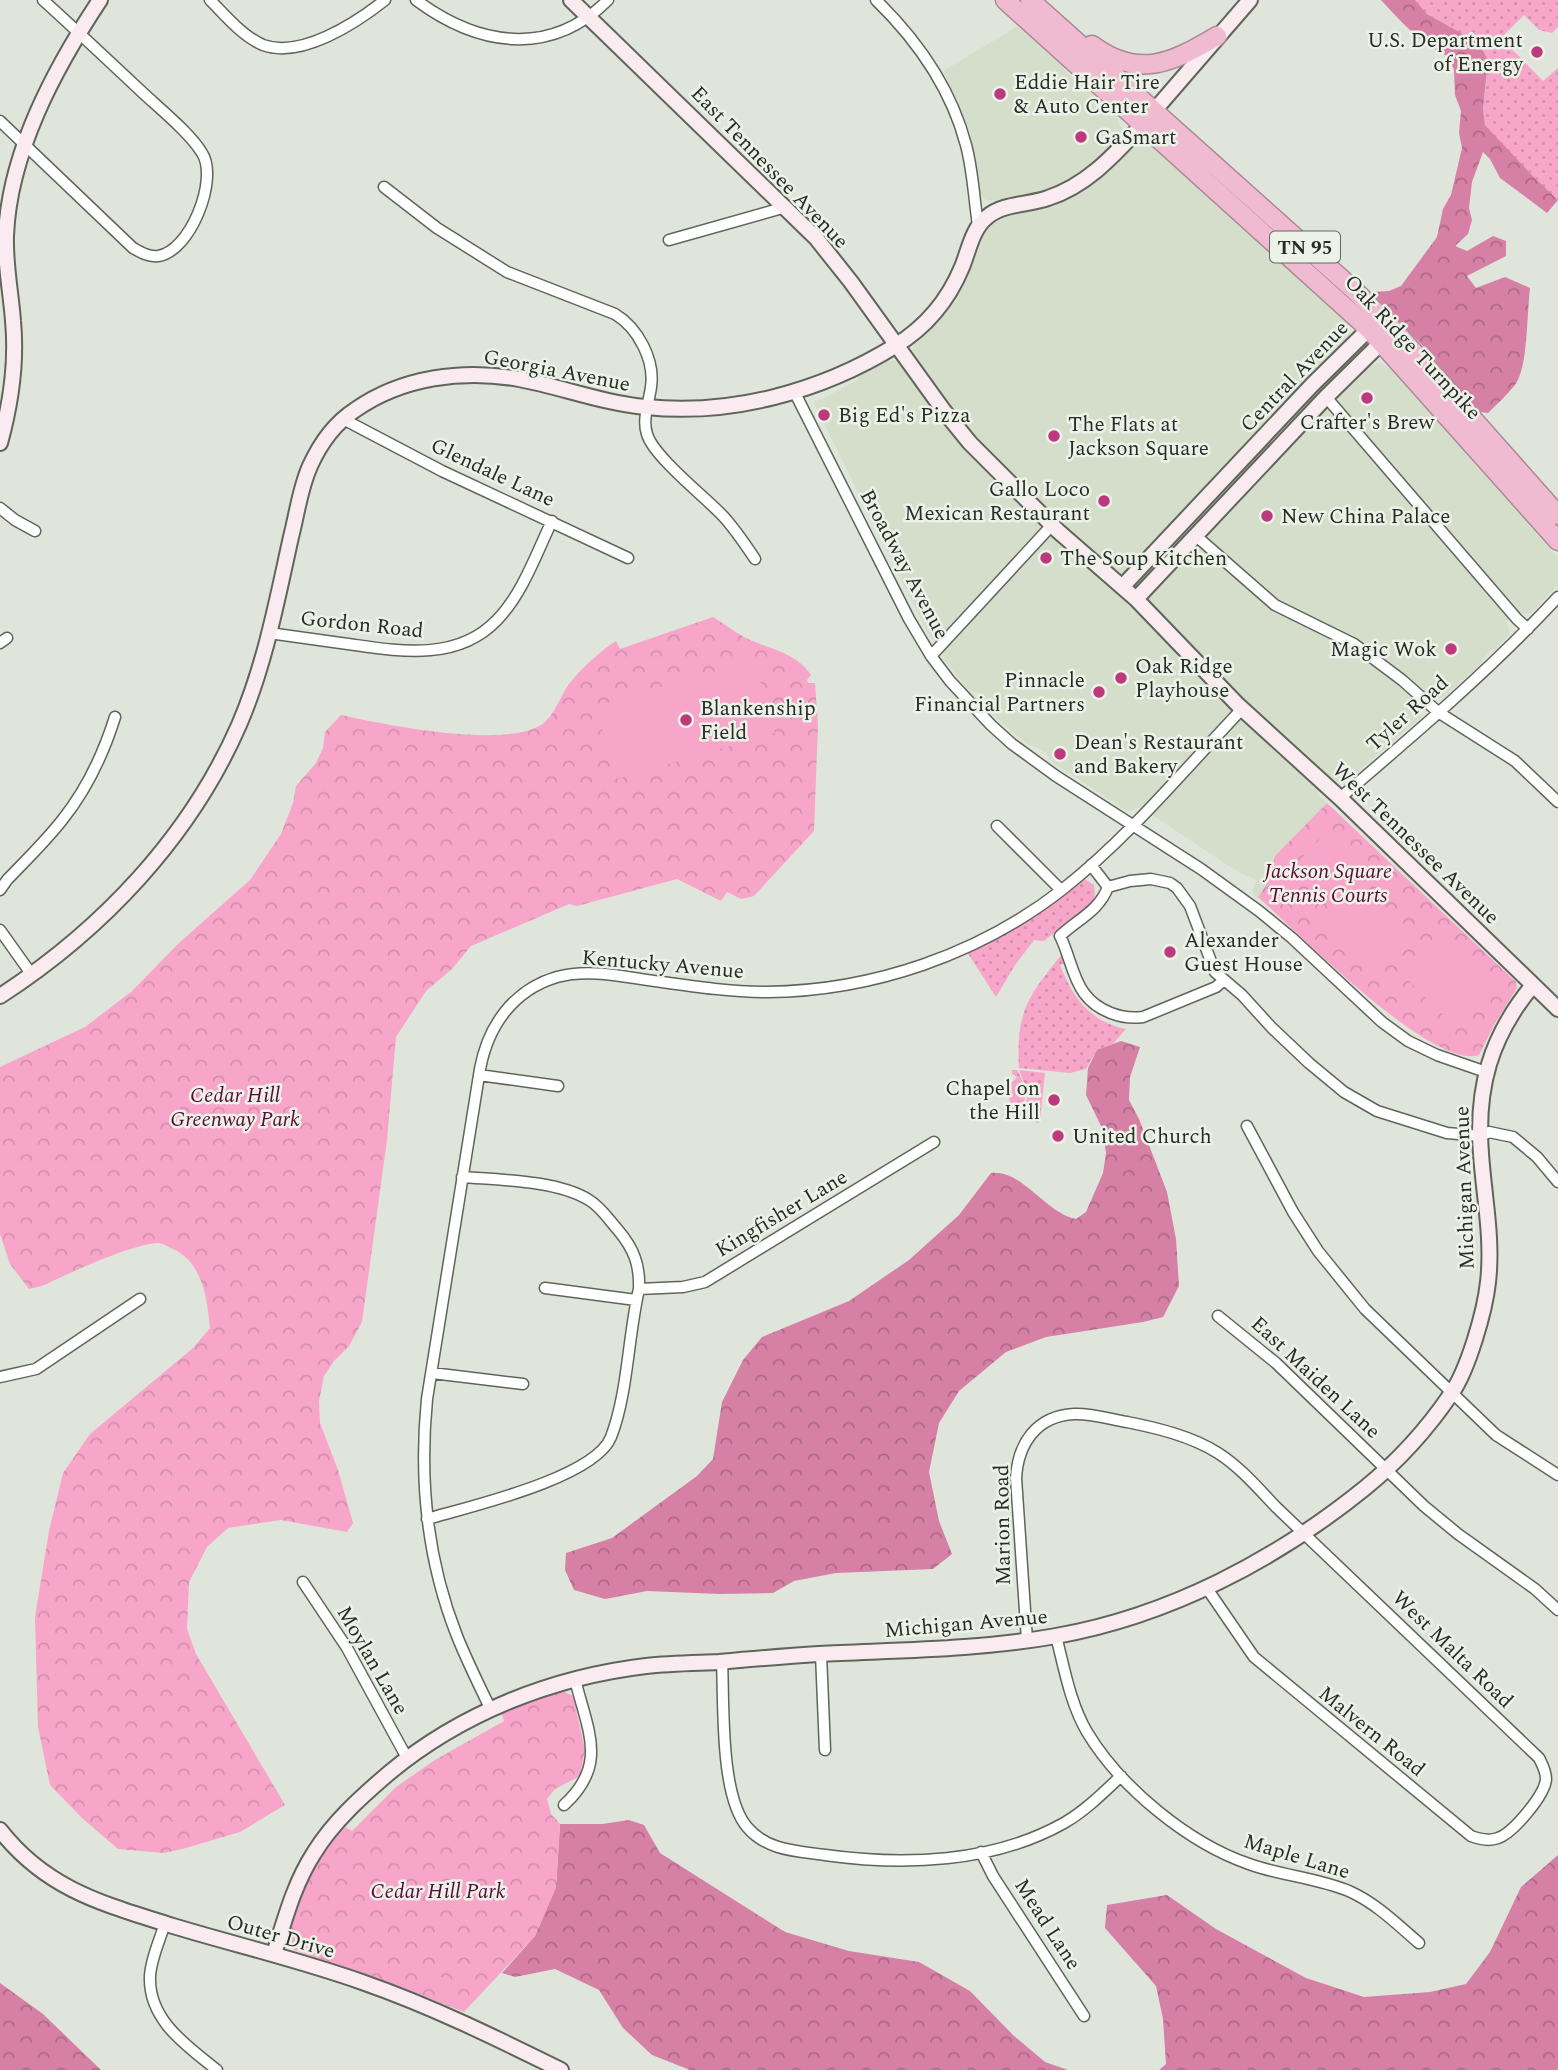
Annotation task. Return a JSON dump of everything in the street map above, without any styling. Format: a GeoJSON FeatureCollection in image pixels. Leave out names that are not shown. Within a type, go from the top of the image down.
{"type":"FeatureCollection","features":[{"type":"Feature","properties":{"kind":"highway","name":"Oak Ridge Turnpike"},"geometry":{"type":"LineString","coordinates":[[1005,0],[1030,7],[1049,18],[1148,117]]}},
{"type":"Feature","properties":{"kind":"highway","name":"Oak Ridge Turnpike"},"geometry":{"type":"LineString","coordinates":[[1030,7],[1381,330],[1558,515]]}},
{"type":"Feature","properties":{"kind":"highway"},"geometry":{"type":"LineString","coordinates":[[1049,18],[1081,36],[1104,54],[1132,64],[1155,65],[1181,58],[1217,36]]}},
{"type":"Feature","properties":{"kind":"highway","name":"Oak Ridge Turnpike"},"geometry":{"type":"LineString","coordinates":[[1381,330],[1558,541]]}},
{"type":"Feature","properties":{"kind":"street"},"geometry":{"type":"LineString","coordinates":[[0,121],[133,248],[158,256],[172,251],[184,240],[196,217],[206,187],[207,172],[203,155],[162,110],[43,0]]}},
{"type":"Feature","properties":{"kind":"street"},"geometry":{"type":"LineString","coordinates":[[0,443],[7,416],[14,362],[14,324],[4,211],[25,145],[79,33],[100,0]]}},
{"type":"Feature","properties":{"kind":"street"},"geometry":{"type":"LineString","coordinates":[[209,0],[255,41],[274,48],[300,47],[326,37],[385,0]]}},
{"type":"Feature","properties":{"kind":"street"},"geometry":{"type":"LineString","coordinates":[[416,0],[452,24],[506,40],[549,36],[590,18],[608,0]]}},
{"type":"Feature","properties":{"kind":"street","name":"East Tennessee Avenue"},"geometry":{"type":"LineString","coordinates":[[571,0],[816,238],[970,443],[1052,525],[1136,599],[1242,709]]}},
{"type":"Feature","properties":{"kind":"street"},"geometry":{"type":"LineString","coordinates":[[876,0],[935,70],[951,102],[966,147],[978,226]]}},
{"type":"Feature","properties":{"kind":"street"},"geometry":{"type":"LineString","coordinates":[[978,226],[995,211],[1045,200],[1077,186],[1093,175],[1148,117],[1250,0]]}},
{"type":"Feature","properties":{"kind":"street"},"geometry":{"type":"LineString","coordinates":[[384,187],[437,228],[507,272],[623,319],[640,339],[648,359],[652,383],[645,425],[652,446],[723,516],[755,559]]}},
{"type":"Feature","properties":{"kind":"street"},"geometry":{"type":"LineString","coordinates":[[669,240],[786,207]]}},
{"type":"Feature","properties":{"kind":"street","name":"Georgia Avenue"},"geometry":{"type":"LineString","coordinates":[[0,996],[62,952],[112,907],[169,841],[210,779],[239,725],[263,659],[307,473],[323,443],[343,419],[389,391],[443,377],[469,374],[518,379],[583,396],[648,407],[707,407],[765,399],[794,391],[844,374],[896,345],[923,326],[952,289],[978,226]]}},
{"type":"Feature","properties":{"kind":"street","name":"Central Avenue"},"geometry":{"type":"LineString","coordinates":[[1122,587],[1312,385],[1381,330]]}},
{"type":"Feature","properties":{"kind":"street","name":"Central Avenue"},"geometry":{"type":"LineString","coordinates":[[1136,599],[1326,397],[1381,330]]}},
{"type":"Feature","properties":{"kind":"street"},"geometry":{"type":"LineString","coordinates":[[1312,385],[1326,397],[1434,525],[1517,620],[1528,629]]}},
{"type":"Feature","properties":{"kind":"street","name":"Broadway Avenue"},"geometry":{"type":"LineString","coordinates":[[794,391],[909,619],[931,656],[950,681],[1012,744],[1259,911],[1382,1022],[1408,1041],[1437,1055],[1486,1072]]}},
{"type":"Feature","properties":{"kind":"street","name":"Glendale Lane"},"geometry":{"type":"LineString","coordinates":[[343,419],[442,471],[628,558]]}},
{"type":"Feature","properties":{"kind":"street"},"geometry":{"type":"LineString","coordinates":[[1264,437],[1278,448]]}},
{"type":"Feature","properties":{"kind":"street"},"geometry":{"type":"LineString","coordinates":[[0,508],[35,531]]}},
{"type":"Feature","properties":{"kind":"street","name":"Gordon Road"},"geometry":{"type":"LineString","coordinates":[[269,633],[403,651],[429,651],[469,641],[495,621],[513,598],[552,521]]}},
{"type":"Feature","properties":{"kind":"street"},"geometry":{"type":"LineString","coordinates":[[1182,522],[1275,605],[1354,644],[1402,680],[1438,712],[1515,761],[1558,802]]}},
{"type":"Feature","properties":{"kind":"street"},"geometry":{"type":"LineString","coordinates":[[931,656],[1052,525]]}},
{"type":"Feature","properties":{"kind":"street"},"geometry":{"type":"LineString","coordinates":[[1145,562],[1159,574]]}},
{"type":"Feature","properties":{"kind":"street","name":"Tyler Road"},"geometry":{"type":"LineString","coordinates":[[1340,798],[1438,712],[1528,629],[1558,597]]}},
{"type":"Feature","properties":{"kind":"street","name":"West Tennessee Avenue"},"geometry":{"type":"LineString","coordinates":[[1242,709],[1340,798],[1558,1009]]}},
{"type":"Feature","properties":{"kind":"street","name":"Kentucky Avenue"},"geometry":{"type":"LineString","coordinates":[[491,1710],[453,1625],[435,1567],[427,1519],[424,1436],[482,1053],[490,1033],[503,1013],[525,992],[556,978],[595,973],[740,991],[796,991],[852,984],[898,972],[965,947],[1018,919],[1061,890],[1091,865],[1242,709]]}},
{"type":"Feature","properties":{"kind":"street"},"geometry":{"type":"LineString","coordinates":[[0,890],[64,819],[110,735],[115,717]]}},
{"type":"Feature","properties":{"kind":"street"},"geometry":{"type":"LineString","coordinates":[[998,826],[1061,890]]}},
{"type":"Feature","properties":{"kind":"street"},"geometry":{"type":"LineString","coordinates":[[1091,865],[1108,887]]}},
{"type":"Feature","properties":{"kind":"street"},"geometry":{"type":"LineString","coordinates":[[1224,981],[1216,988],[1143,1017],[1124,1017],[1103,1008],[1084,993],[1060,936],[1099,906],[1108,887],[1151,879],[1170,883],[1190,906],[1215,972],[1242,995],[1272,1028],[1344,1092],[1377,1111],[1447,1133],[1481,1136],[1489,1132],[1513,1137],[1537,1157],[1558,1182]]}},
{"type":"Feature","properties":{"kind":"street"},"geometry":{"type":"LineString","coordinates":[[0,930],[32,975]]}},
{"type":"Feature","properties":{"kind":"street","name":"Michigan Avenue"},"geometry":{"type":"LineString","coordinates":[[274,1954],[294,1889],[314,1852],[343,1816],[407,1758],[451,1729],[491,1710],[575,1679],[650,1666],[959,1647],[1056,1636],[1123,1620],[1241,1570],[1305,1533],[1368,1485],[1421,1433],[1452,1394],[1479,1326],[1488,1281],[1481,1100],[1486,1072],[1499,1034],[1533,985]]}},
{"type":"Feature","properties":{"kind":"street"},"geometry":{"type":"LineString","coordinates":[[479,1075],[558,1086]]}},
{"type":"Feature","properties":{"kind":"street"},"geometry":{"type":"LineString","coordinates":[[1247,1126],[1293,1212],[1318,1251],[1372,1316],[1508,1445],[1558,1475]]}},
{"type":"Feature","properties":{"kind":"street","name":"Kingfisher Lane"},"geometry":{"type":"LineString","coordinates":[[639,1289],[683,1287],[705,1282],[934,1142]]}},
{"type":"Feature","properties":{"kind":"street"},"geometry":{"type":"LineString","coordinates":[[427,1519],[528,1489],[591,1460],[601,1451],[611,1438],[619,1405],[639,1289],[637,1259],[622,1235],[599,1207],[589,1200],[556,1188],[463,1177]]}},
{"type":"Feature","properties":{"kind":"street"},"geometry":{"type":"LineString","coordinates":[[545,1287],[636,1300]]}},
{"type":"Feature","properties":{"kind":"street"},"geometry":{"type":"LineString","coordinates":[[0,1377],[36,1369],[140,1299]]}},
{"type":"Feature","properties":{"kind":"street","name":"East Maiden Lane"},"geometry":{"type":"LineString","coordinates":[[1219,1316],[1276,1363],[1458,1534],[1535,1589],[1558,1610]]}},
{"type":"Feature","properties":{"kind":"street"},"geometry":{"type":"LineString","coordinates":[[432,1373],[523,1384]]}},
{"type":"Feature","properties":{"kind":"street","name":"West Malta Road"},"geometry":{"type":"LineString","coordinates":[[1048,1421],[1075,1414],[1142,1425],[1188,1438],[1231,1462],[1539,1758],[1544,1766],[1546,1780],[1535,1804]]}},
{"type":"Feature","properties":{"kind":"street","name":"Marion Road"},"geometry":{"type":"LineString","coordinates":[[1027,1640],[1017,1513],[1017,1459],[1025,1441],[1048,1421]]}},
{"type":"Feature","properties":{"kind":"street","name":"Moylan Lane"},"geometry":{"type":"LineString","coordinates":[[303,1582],[347,1648],[407,1758]]}},
{"type":"Feature","properties":{"kind":"street","name":"Malvern Road"},"geometry":{"type":"LineString","coordinates":[[1206,1587],[1254,1657],[1471,1836],[1480,1840],[1498,1839],[1535,1804]]}},
{"type":"Feature","properties":{"kind":"street","name":"Maple Lane"},"geometry":{"type":"LineString","coordinates":[[1056,1636],[1086,1730],[1121,1776],[1161,1813],[1205,1843],[1244,1863],[1352,1893],[1374,1905],[1419,1943]]}},
{"type":"Feature","properties":{"kind":"street"},"geometry":{"type":"LineString","coordinates":[[821,1654],[825,1750]]}},
{"type":"Feature","properties":{"kind":"street"},"geometry":{"type":"LineString","coordinates":[[722,1661],[731,1794],[741,1818],[756,1836],[768,1844],[784,1849],[867,1861],[908,1862],[981,1852],[1031,1838],[1064,1823],[1121,1776]]}},
{"type":"Feature","properties":{"kind":"street"},"geometry":{"type":"LineString","coordinates":[[564,1805],[576,1794],[592,1766],[592,1750],[575,1679]]}},
{"type":"Feature","properties":{"kind":"street","name":"Outer Drive"},"geometry":{"type":"LineString","coordinates":[[0,1830],[31,1862],[82,1896],[362,1982],[452,2017],[561,2070]]}},
{"type":"Feature","properties":{"kind":"street","name":"Mead Lane"},"geometry":{"type":"LineString","coordinates":[[981,1852],[993,1876],[1084,2016]]}},
{"type":"Feature","properties":{"kind":"street"},"geometry":{"type":"LineString","coordinates":[[165,1923],[150,1974],[153,2000],[177,2037],[218,2070]]}},
{"type":"Feature","properties":{"kind":"shaded area"},"geometry":{"type":"Polygon","coordinates":[[[1018,26],[1060,63],[1066,72],[1116,114],[1120,126],[1140,144],[1154,144],[1347,320],[1350,330],[1346,343],[1368,366],[1378,363],[1391,369],[1558,558],[1558,585],[1530,614],[1518,613],[1507,621],[1510,634],[1496,649],[1491,650],[1480,666],[1442,698],[1432,697],[1420,707],[1421,717],[1349,779],[1339,782],[1331,779],[1317,794],[1327,803],[1276,856],[1270,879],[1257,899],[1252,892],[1256,880],[1235,870],[1138,807],[1131,811],[1125,810],[1052,762],[1046,753],[1028,745],[993,715],[978,692],[968,689],[945,661],[927,632],[814,403],[858,380],[857,377],[913,349],[914,344],[942,319],[956,299],[966,281],[984,232],[1002,217],[998,201],[986,200],[981,195],[970,133],[943,71],[1018,26]]]}},
{"type":"Feature","properties":{"kind":"green space"},"geometry":{"type":"Polygon","coordinates":[[[1381,0],[1415,0],[1427,14],[1474,40],[1488,60],[1483,109],[1485,125],[1558,200],[1547,213],[1500,178],[1483,152],[1472,182],[1469,208],[1472,220],[1468,234],[1455,246],[1467,251],[1493,236],[1506,241],[1506,256],[1467,276],[1476,288],[1505,277],[1530,288],[1525,353],[1519,377],[1512,389],[1488,413],[1474,407],[1373,292],[1389,291],[1401,286],[1437,237],[1443,209],[1451,195],[1462,148],[1459,133],[1461,111],[1455,95],[1454,70],[1449,57],[1420,39],[1381,0]]]}},
{"type":"Feature","properties":{"kind":"green space"},"geometry":{"type":"Polygon","coordinates":[[[1415,0],[1558,0],[1558,27],[1552,33],[1539,30],[1524,15],[1501,38],[1543,81],[1558,68],[1558,200],[1485,125],[1483,110],[1488,60],[1474,40],[1427,14],[1415,0]]]}},
{"type":"Feature","properties":{"kind":"green space","name":"Cedar Hill Greenway Park"},"geometry":{"type":"Polygon","coordinates":[[[713,617],[745,638],[791,657],[811,675],[808,683],[815,683],[818,725],[814,831],[754,896],[741,899],[727,892],[721,901],[677,879],[577,906],[569,904],[471,946],[452,969],[426,991],[396,1037],[387,1140],[362,1322],[349,1346],[324,1376],[319,1401],[320,1423],[338,1470],[353,1523],[347,1532],[281,1520],[228,1528],[207,1547],[189,1582],[187,1629],[196,1654],[285,1805],[240,1832],[186,1848],[164,1853],[118,1849],[50,1785],[38,1727],[35,1617],[49,1531],[63,1473],[90,1434],[193,1348],[210,1328],[207,1305],[202,1282],[191,1263],[183,1255],[158,1243],[132,1248],[29,1289],[10,1264],[0,1234],[0,1067],[85,1027],[131,992],[179,943],[250,880],[281,834],[293,803],[296,786],[316,763],[323,748],[325,732],[341,715],[447,733],[507,734],[530,730],[546,721],[574,678],[616,641],[620,649],[713,617]]]}},
{"type":"Feature","properties":{"kind":"green space","name":"Blankenship Field"},"geometry":{"type":"Polygon","coordinates":[[[754,660],[775,733],[617,779],[596,706],[754,660]]]}},
{"type":"Feature","properties":{"kind":"green space","name":"Jackson Square Tennis Courts"},"geometry":{"type":"Polygon","coordinates":[[[1327,803],[1516,982],[1517,988],[1479,1055],[1458,1054],[1430,1042],[1399,1021],[1332,966],[1258,897],[1270,879],[1275,856],[1327,803]]]}},
{"type":"Feature","properties":{"kind":"green space"},"geometry":{"type":"Polygon","coordinates":[[[1331,828],[1365,862],[1328,900],[1294,866],[1331,828]]]}},
{"type":"Feature","properties":{"kind":"green space"},"geometry":{"type":"Polygon","coordinates":[[[1086,880],[1094,885],[1095,896],[1091,904],[1044,941],[1034,940],[996,997],[967,952],[1027,920],[1079,882],[1086,880]]]}},
{"type":"Feature","properties":{"kind":"green space"},"geometry":{"type":"Polygon","coordinates":[[[1366,887],[1415,936],[1378,974],[1328,926],[1366,887]]]}},
{"type":"Feature","properties":{"kind":"green space"},"geometry":{"type":"Polygon","coordinates":[[[1442,939],[1492,988],[1454,1026],[1405,977],[1442,939]]]}},
{"type":"Feature","properties":{"kind":"green space"},"geometry":{"type":"Polygon","coordinates":[[[1063,953],[1067,963],[1060,965],[1077,998],[1092,1014],[1126,1029],[1113,1044],[1097,1050],[1086,1069],[1070,1073],[1019,1068],[1022,1018],[1033,993],[1063,953]]]}},
{"type":"Feature","properties":{"kind":"green space"},"geometry":{"type":"Polygon","coordinates":[[[1121,1041],[1140,1047],[1130,1077],[1129,1100],[1167,1192],[1176,1239],[1179,1286],[1163,1317],[1046,1337],[1006,1352],[959,1391],[939,1423],[929,1472],[939,1521],[952,1554],[933,1569],[836,1573],[794,1581],[773,1593],[647,1591],[605,1599],[574,1590],[565,1570],[566,1553],[612,1538],[697,1476],[713,1459],[722,1402],[743,1360],[762,1337],[849,1301],[909,1260],[959,1215],[991,1173],[1013,1178],[1065,1215],[1076,1219],[1086,1212],[1103,1173],[1106,1153],[1102,1128],[1086,1095],[1088,1068],[1097,1050],[1121,1041]]]}},
{"type":"Feature","properties":{"kind":"green space"},"geometry":{"type":"Polygon","coordinates":[[[1012,1070],[1017,1070],[1024,1089],[1019,1121],[1014,1119],[1007,1088],[1017,1077],[1012,1074],[1012,1070]]]}},
{"type":"Feature","properties":{"kind":"green space"},"geometry":{"type":"Polygon","coordinates":[[[1019,1070],[1045,1073],[1038,1123],[1022,1117],[1028,1094],[1019,1070]]]}},
{"type":"Feature","properties":{"kind":"green space","name":"Cedar Hill Park"},"geometry":{"type":"Polygon","coordinates":[[[563,1691],[573,1696],[585,1750],[580,1776],[555,1789],[547,1799],[551,1814],[560,1824],[556,1887],[535,1936],[464,2012],[289,1946],[287,1941],[292,1924],[309,1880],[324,1854],[345,1827],[352,1831],[396,1787],[435,1760],[504,1721],[501,1712],[563,1691]]]}},
{"type":"Feature","properties":{"kind":"green space"},"geometry":{"type":"Polygon","coordinates":[[[629,1820],[644,1825],[660,1853],[785,1932],[849,1951],[919,1962],[970,1991],[1013,2035],[1045,2062],[1068,2070],[690,2070],[652,2055],[623,2028],[599,1990],[555,1969],[515,1977],[502,1973],[535,1936],[556,1887],[560,1824],[602,1824],[629,1820]]]}},
{"type":"Feature","properties":{"kind":"green space"},"geometry":{"type":"Polygon","coordinates":[[[1558,1855],[1558,2070],[1159,2070],[1166,2064],[1163,2019],[1156,1986],[1105,1928],[1107,1905],[1167,1895],[1216,1929],[1306,1978],[1364,1997],[1430,1992],[1466,1984],[1490,1952],[1521,1887],[1558,1855]]]}},
{"type":"Feature","properties":{"kind":"green space"},"geometry":{"type":"Polygon","coordinates":[[[422,1970],[444,1978],[440,1991],[418,1983],[422,1970]]]}},
{"type":"Feature","properties":{"kind":"green space"},"geometry":{"type":"Polygon","coordinates":[[[0,1983],[43,2014],[101,2070],[0,2070],[0,1983]]]}},
{"type":"Feature","properties":{"kind":"place","name":"U.S. Department of Energy"},"geometry":{"type":"Point","coordinates":[1537,52]}},
{"type":"Feature","properties":{"kind":"place","name":"Eddie Hair Tire & Auto Center"},"geometry":{"type":"Point","coordinates":[1000,94]}},
{"type":"Feature","properties":{"kind":"place","name":"GaSmart"},"geometry":{"type":"Point","coordinates":[1081,137]}},
{"type":"Feature","properties":{"kind":"place","name":"Crafter's Brew"},"geometry":{"type":"Point","coordinates":[1367,398]}},
{"type":"Feature","properties":{"kind":"place","name":"Big Ed's Pizza"},"geometry":{"type":"Point","coordinates":[824,415]}},
{"type":"Feature","properties":{"kind":"place","name":"The Flats at Jackson Square"},"geometry":{"type":"Point","coordinates":[1054,436]}},
{"type":"Feature","properties":{"kind":"place","name":"Gallo Loco Mexican Restaurant"},"geometry":{"type":"Point","coordinates":[1104,501]}},
{"type":"Feature","properties":{"kind":"place","name":"New China Palace"},"geometry":{"type":"Point","coordinates":[1267,516]}},
{"type":"Feature","properties":{"kind":"place","name":"The Soup Kitchen"},"geometry":{"type":"Point","coordinates":[1046,558]}},
{"type":"Feature","properties":{"kind":"place","name":"Magic Wok"},"geometry":{"type":"Point","coordinates":[1451,649]}},
{"type":"Feature","properties":{"kind":"place","name":"Oak Ridge Playhouse"},"geometry":{"type":"Point","coordinates":[1121,678]}},
{"type":"Feature","properties":{"kind":"place","name":"Pinnacle Financial Partners"},"geometry":{"type":"Point","coordinates":[1099,692]}},
{"type":"Feature","properties":{"kind":"place","name":"Blankenship Field"},"geometry":{"type":"Point","coordinates":[686,720]}},
{"type":"Feature","properties":{"kind":"place","name":"Dean's Restaurant and Bakery"},"geometry":{"type":"Point","coordinates":[1060,754]}},
{"type":"Feature","properties":{"kind":"place","name":"Alexander Guest House"},"geometry":{"type":"Point","coordinates":[1170,952]}},
{"type":"Feature","properties":{"kind":"place","name":"Chapel on the Hill"},"geometry":{"type":"Point","coordinates":[1054,1100]}},
{"type":"Feature","properties":{"kind":"place","name":"United Church"},"geometry":{"type":"Point","coordinates":[1058,1136]}}]}
